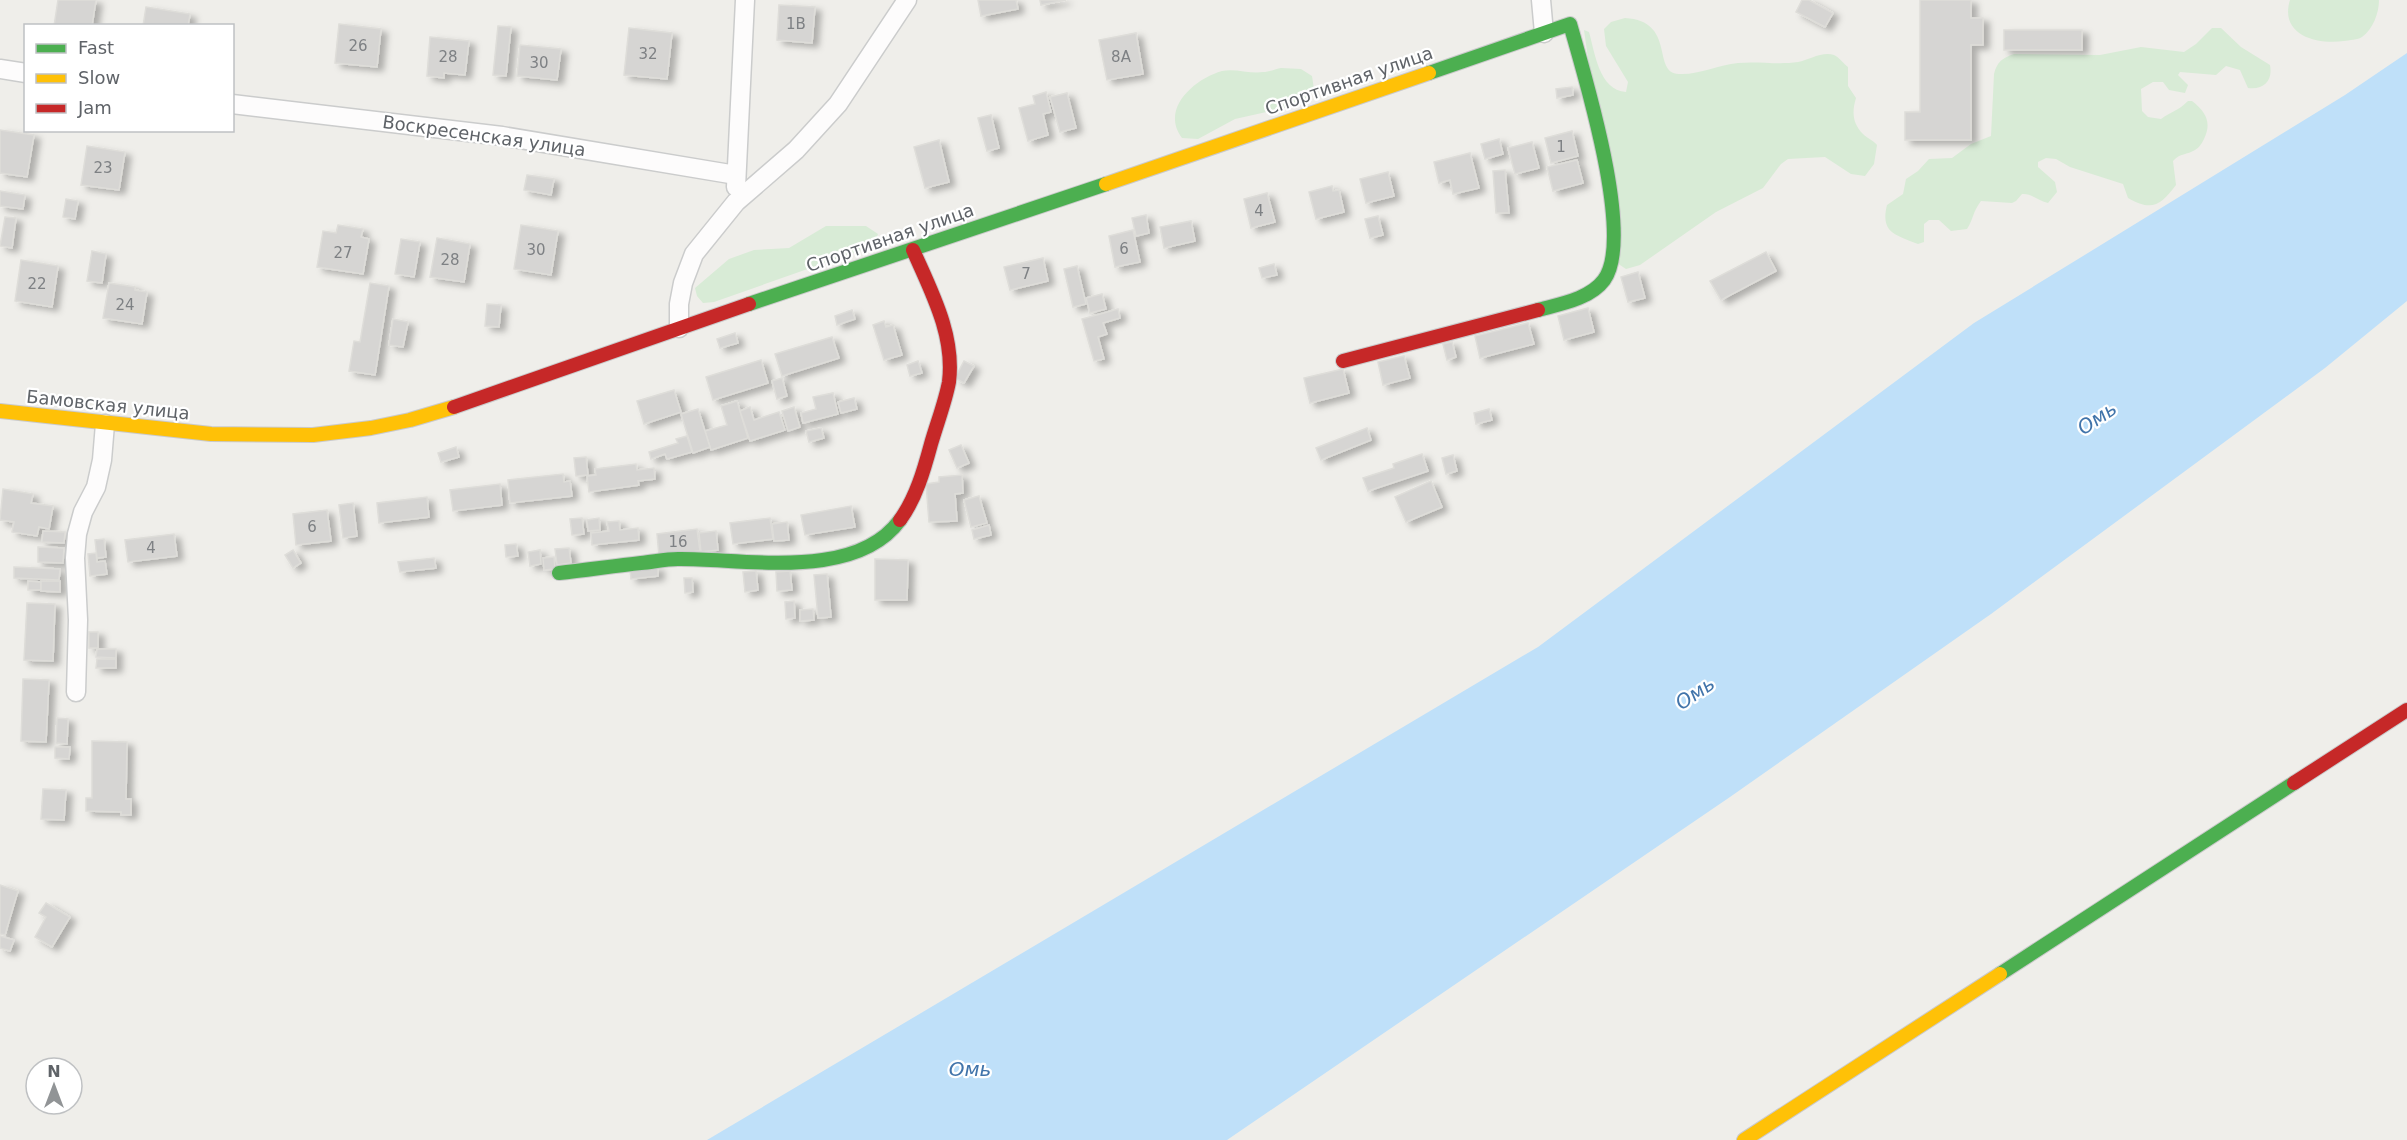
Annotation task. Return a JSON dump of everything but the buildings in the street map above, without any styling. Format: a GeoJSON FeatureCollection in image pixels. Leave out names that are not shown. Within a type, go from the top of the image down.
{"type":"FeatureCollection","features":[{"type":"Feature","properties":{"kind":"street"},"geometry":{"type":"LineString","coordinates":[[736,202],[745,0]]}},
{"type":"Feature","properties":{"kind":"street"},"geometry":{"type":"LineString","coordinates":[[679,327],[682,283],[694,254],[736,202],[796,150],[838,104],[907,0]]}},
{"type":"Feature","properties":{"kind":"street"},"geometry":{"type":"LineString","coordinates":[[1541,0],[1544,33]]}},
{"type":"Feature","properties":{"kind":"street","name":"Спортивная улица"},"geometry":{"type":"LineString","coordinates":[[211,434],[313,435],[371,428],[410,420],[523,384],[679,327],[1570,24],[1593,106],[1614,219],[1614,257],[1609,273],[1600,286],[1589,294],[1561,304],[1343,361]]}},
{"type":"Feature","properties":{"kind":"street"},"geometry":{"type":"LineString","coordinates":[[0,69],[24,73]]}},
{"type":"Feature","properties":{"kind":"street","name":"Воскресенская улица"},"geometry":{"type":"LineString","coordinates":[[234,104],[502,136],[736,175]]}},
{"type":"Feature","properties":{"kind":"street"},"geometry":{"type":"LineString","coordinates":[[559,573],[683,558],[790,561],[835,558],[856,554],[889,534],[912,499],[925,466],[949,380],[948,340],[939,311],[913,249]]}},
{"type":"Feature","properties":{"kind":"street","name":"Бамовская улица"},"geometry":{"type":"LineString","coordinates":[[0,411],[211,434]]}},
{"type":"Feature","properties":{"kind":"street"},"geometry":{"type":"LineString","coordinates":[[76,692],[78,620],[75,558],[77,534],[83,512],[96,487],[102,460],[105,424]]}},
{"type":"Feature","properties":{"kind":"street"},"geometry":{"type":"LineString","coordinates":[[1744,1140],[2407,710]]}},
{"type":"Feature","properties":{"kind":"green space"},"geometry":{"type":"Polygon","coordinates":[[[2290,0],[2379,0],[2375,20],[2366,34],[2358,39],[2333,42],[2312,39],[2295,29],[2290,22],[2288,12],[2290,0]]]}},
{"type":"Feature","properties":{"kind":"green space"},"geometry":{"type":"Polygon","coordinates":[[[1625,18],[1641,21],[1651,28],[1658,37],[1666,65],[1671,71],[1679,74],[1738,63],[1790,63],[1825,54],[1836,56],[1848,67],[1848,86],[1856,98],[1854,112],[1857,126],[1877,145],[1874,164],[1865,176],[1851,174],[1825,157],[1788,159],[1781,164],[1763,188],[1716,212],[1640,265],[1626,269],[1617,263],[1584,30],[1589,32],[1596,60],[1604,78],[1617,90],[1626,92],[1628,82],[1606,46],[1604,29],[1611,22],[1625,18]]]}},
{"type":"Feature","properties":{"kind":"green space"},"geometry":{"type":"Polygon","coordinates":[[[2212,28],[2221,28],[2241,47],[2270,65],[2269,80],[2259,88],[2248,88],[2240,70],[2226,66],[2216,75],[2180,72],[2178,75],[2188,85],[2185,93],[2169,90],[2163,82],[2153,82],[2141,89],[2142,111],[2148,117],[2161,119],[2188,101],[2192,101],[2204,113],[2207,122],[2206,133],[2199,147],[2173,161],[2176,185],[2161,202],[2144,205],[2136,202],[2128,198],[2123,184],[2070,167],[2056,159],[2046,158],[2038,162],[2038,167],[2055,182],[2057,192],[2048,203],[2025,194],[2012,203],[1981,201],[1967,229],[1951,231],[1939,220],[1929,220],[1924,224],[1924,242],[1918,244],[1897,235],[1888,227],[1885,214],[1887,205],[1903,194],[1906,179],[1918,171],[1929,159],[1952,158],[1971,144],[1991,136],[1994,74],[1998,63],[2003,59],[2014,54],[2100,55],[2141,47],[2184,52],[2212,28]]]}},
{"type":"Feature","properties":{"kind":"green space"},"geometry":{"type":"Polygon","coordinates":[[[1281,68],[1301,69],[1312,76],[1314,89],[1302,104],[1235,119],[1198,139],[1182,138],[1176,127],[1175,116],[1183,97],[1191,88],[1222,71],[1268,72],[1281,68]]]}},
{"type":"Feature","properties":{"kind":"green space"},"geometry":{"type":"Polygon","coordinates":[[[826,226],[866,226],[878,234],[873,246],[714,302],[703,303],[697,296],[695,288],[729,259],[754,250],[789,248],[826,226]]]}},
{"type":"Feature","properties":{"kind":"water","name":"Омь"},"geometry":{"type":"Polygon","coordinates":[[[2407,53],[2407,301],[2325,368],[1991,614],[1730,797],[1227,1140],[707,1140],[1538,647],[1974,323],[2345,95],[2407,53]]]}},
{"type":"Feature","properties":{"kind":"traffic: fast"},"geometry":{"type":"LineString","coordinates":[[1429,73],[1570,24],[1595,116],[1611,194],[1614,229],[1612,259],[1604,280],[1591,292],[1574,300],[1538,310]]}},
{"type":"Feature","properties":{"kind":"traffic: fast"},"geometry":{"type":"LineString","coordinates":[[749,304],[1106,184]]}},
{"type":"Feature","properties":{"kind":"traffic: fast"},"geometry":{"type":"LineString","coordinates":[[559,573],[673,559],[765,563],[827,559],[855,552],[880,539],[900,520]]}},
{"type":"Feature","properties":{"kind":"traffic: fast"},"geometry":{"type":"LineString","coordinates":[[2000,974],[2294,783]]}},
{"type":"Feature","properties":{"kind":"traffic: slow"},"geometry":{"type":"LineString","coordinates":[[1106,184],[1429,73]]}},
{"type":"Feature","properties":{"kind":"traffic: slow"},"geometry":{"type":"LineString","coordinates":[[0,411],[211,434],[313,435],[371,428],[410,420],[454,407]]}},
{"type":"Feature","properties":{"kind":"traffic: slow"},"geometry":{"type":"LineString","coordinates":[[1744,1140],[2000,974]]}},
{"type":"Feature","properties":{"kind":"traffic: jam"},"geometry":{"type":"LineString","coordinates":[[900,520],[911,502],[922,474],[947,390],[950,365],[945,330],[940,314],[913,250]]}},
{"type":"Feature","properties":{"kind":"traffic: jam"},"geometry":{"type":"LineString","coordinates":[[454,407],[749,304]]}},
{"type":"Feature","properties":{"kind":"traffic: jam"},"geometry":{"type":"LineString","coordinates":[[1343,361],[1538,310]]}},
{"type":"Feature","properties":{"kind":"traffic: jam"},"geometry":{"type":"LineString","coordinates":[[2294,783],[2407,710]]}}]}
